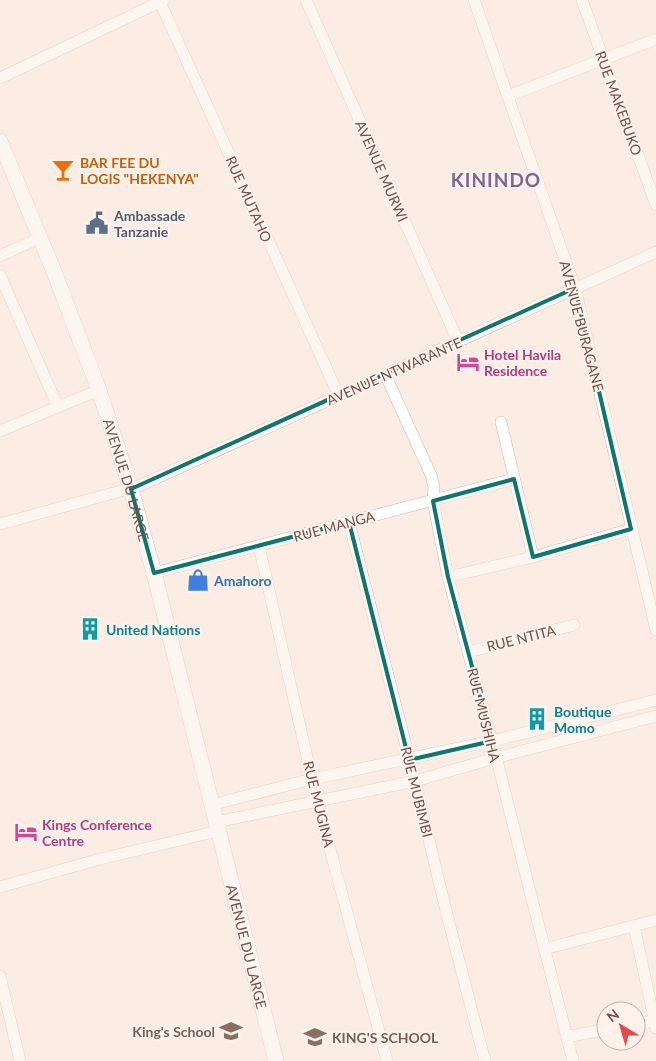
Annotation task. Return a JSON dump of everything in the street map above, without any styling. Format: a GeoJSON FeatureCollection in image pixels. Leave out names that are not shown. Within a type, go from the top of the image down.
{"type":"FeatureCollection","features":[{"type":"Feature","properties":{"kind":"main road","name":"AVENUE DU LARGE"},"geometry":{"type":"LineString","coordinates":[[0,142],[100,390],[131,489],[154,573],[276,1061]]}},
{"type":"Feature","properties":{"kind":"street","name":"AVENUE MURWI"},"geometry":{"type":"LineString","coordinates":[[306,0],[458,342]]}},
{"type":"Feature","properties":{"kind":"street","name":"AVENUE BURAGANE"},"geometry":{"type":"LineString","coordinates":[[474,0],[575,288],[656,630]]}},
{"type":"Feature","properties":{"kind":"street","name":"RUE MAKEBUKO"},"geometry":{"type":"LineString","coordinates":[[582,0],[656,205]]}},
{"type":"Feature","properties":{"kind":"street"},"geometry":{"type":"LineString","coordinates":[[0,78],[162,1]]}},
{"type":"Feature","properties":{"kind":"street","name":"RUE MUTAHO"},"geometry":{"type":"LineString","coordinates":[[162,1],[339,396]]}},
{"type":"Feature","properties":{"kind":"street"},"geometry":{"type":"LineString","coordinates":[[508,96],[656,39]]}},
{"type":"Feature","properties":{"kind":"street"},"geometry":{"type":"LineString","coordinates":[[0,256],[39,238]]}},
{"type":"Feature","properties":{"kind":"street","name":"AVENUE NTWARANTE"},"geometry":{"type":"LineString","coordinates":[[0,524],[131,489],[656,252]]}},
{"type":"Feature","properties":{"kind":"street"},"geometry":{"type":"LineString","coordinates":[[0,275],[58,408]]}},
{"type":"Feature","properties":{"kind":"street","name":"RUE MUSHIHA"},"geometry":{"type":"LineString","coordinates":[[384,374],[431,475],[434,487],[433,501],[448,577],[492,741],[573,1061]]}},
{"type":"Feature","properties":{"kind":"street"},"geometry":{"type":"LineString","coordinates":[[0,432],[100,390]]}},
{"type":"Feature","properties":{"kind":"street"},"geometry":{"type":"LineString","coordinates":[[501,422],[533,557]]}},
{"type":"Feature","properties":{"kind":"street","name":"RUE MANGA"},"geometry":{"type":"LineString","coordinates":[[154,573],[514,479]]}},
{"type":"Feature","properties":{"kind":"street","name":"RUE MUBIMBI"},"geometry":{"type":"LineString","coordinates":[[349,522],[485,1061]]}},
{"type":"Feature","properties":{"kind":"street"},"geometry":{"type":"LineString","coordinates":[[448,577],[533,557],[631,529]]}},
{"type":"Feature","properties":{"kind":"street","name":"RUE MUGINA"},"geometry":{"type":"LineString","coordinates":[[259,546],[317,801],[387,1061]]}},
{"type":"Feature","properties":{"kind":"street","name":"RUE NTITA"},"geometry":{"type":"LineString","coordinates":[[468,652],[574,625]]}},
{"type":"Feature","properties":{"kind":"street"},"geometry":{"type":"LineString","coordinates":[[211,805],[312,779],[492,741],[656,700]]}},
{"type":"Feature","properties":{"kind":"street"},"geometry":{"type":"LineString","coordinates":[[0,887],[217,827],[317,801],[415,781],[656,716]]}},
{"type":"Feature","properties":{"kind":"street"},"geometry":{"type":"LineString","coordinates":[[544,949],[656,920]]}},
{"type":"Feature","properties":{"kind":"street"},"geometry":{"type":"LineString","coordinates":[[634,926],[655,1024]]}},
{"type":"Feature","properties":{"kind":"street"},"geometry":{"type":"LineString","coordinates":[[0,976],[20,1061]]}},
{"type":"Feature","properties":{"kind":"street"},"geometry":{"type":"LineString","coordinates":[[567,1037],[596,1031]]}},
{"type":"Feature","properties":{"kind":"highlighted area"},"geometry":{"type":"Polygon","coordinates":[[[575,288],[631,529],[533,557],[514,479],[433,501],[448,577],[492,741],[409,760],[349,522],[154,573],[131,489],[575,288]]]}},
{"type":"Feature","properties":{"kind":"place","name":"BAR FEE DU LOGIS \"HEKENYA\""},"geometry":{"type":"Point","coordinates":[63,170]}},
{"type":"Feature","properties":{"kind":"place","name":"Ambassade Tanzanie"},"geometry":{"type":"Point","coordinates":[97,223]}},
{"type":"Feature","properties":{"kind":"place","name":"Hotel Havila Residence"},"geometry":{"type":"Point","coordinates":[468,362]}},
{"type":"Feature","properties":{"kind":"place","name":"Amahoro"},"geometry":{"type":"Point","coordinates":[198,580]}},
{"type":"Feature","properties":{"kind":"place","name":"United Nations"},"geometry":{"type":"Point","coordinates":[90,629]}},
{"type":"Feature","properties":{"kind":"place","name":"Boutique Momo"},"geometry":{"type":"Point","coordinates":[537,719]}},
{"type":"Feature","properties":{"kind":"place","name":"Kings Conference Centre"},"geometry":{"type":"Point","coordinates":[26,832]}},
{"type":"Feature","properties":{"kind":"place","name":"King's School"},"geometry":{"type":"Point","coordinates":[231,1031]}},
{"type":"Feature","properties":{"kind":"place","name":"KING'S SCHOOL"},"geometry":{"type":"Point","coordinates":[315,1037]}},
{"type":"Feature","properties":{"kind":"district","name":"KININDO"},"geometry":{"type":"Point","coordinates":[496,179]}}]}
